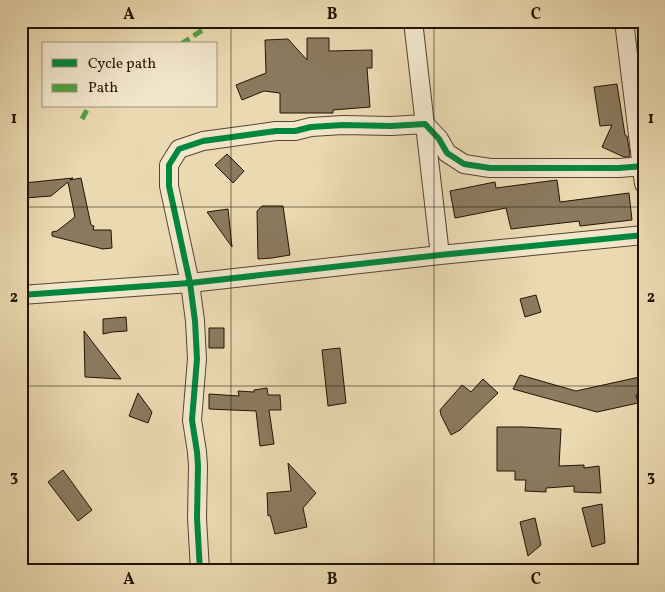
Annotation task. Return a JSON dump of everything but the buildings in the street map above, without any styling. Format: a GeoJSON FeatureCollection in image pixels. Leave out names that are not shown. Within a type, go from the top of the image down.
{"type":"FeatureCollection","features":[{"type":"Feature","properties":{"kind":"street"},"geometry":{"type":"LineString","coordinates":[[413,21],[440,255]]}},
{"type":"Feature","properties":{"kind":"street"},"geometry":{"type":"LineString","coordinates":[[425,124],[439,139],[448,153],[464,164],[490,168],[619,168],[643,172],[624,21]]}},
{"type":"Feature","properties":{"kind":"street"},"geometry":{"type":"LineString","coordinates":[[200,571],[197,518],[198,459],[192,420],[196,360],[195,320],[190,283],[169,186],[169,165],[179,149],[202,141],[276,130],[295,131],[311,127],[425,124]]}},
{"type":"Feature","properties":{"kind":"street"},"geometry":{"type":"LineString","coordinates":[[21,294],[190,283],[440,255],[644,235]]}},
{"type":"Feature","properties":{"kind":"marked path"},"geometry":{"type":"LineString","coordinates":[[184,42],[204,29],[212,21]]}},
{"type":"Feature","properties":{"kind":"marked path"},"geometry":{"type":"LineString","coordinates":[[82,119],[88,108]]}},
{"type":"Feature","properties":{"kind":"cycle path"},"geometry":{"type":"LineString","coordinates":[[200,571],[197,518],[198,466],[192,420],[197,359],[195,321],[190,283],[169,186],[169,165],[179,149],[203,141],[276,131],[295,131],[311,127],[425,124],[439,139],[447,153],[464,164],[490,168],[619,168],[644,166]]}},
{"type":"Feature","properties":{"kind":"cycle path"},"geometry":{"type":"LineString","coordinates":[[21,295],[190,283],[440,255],[644,235]]}}]}
